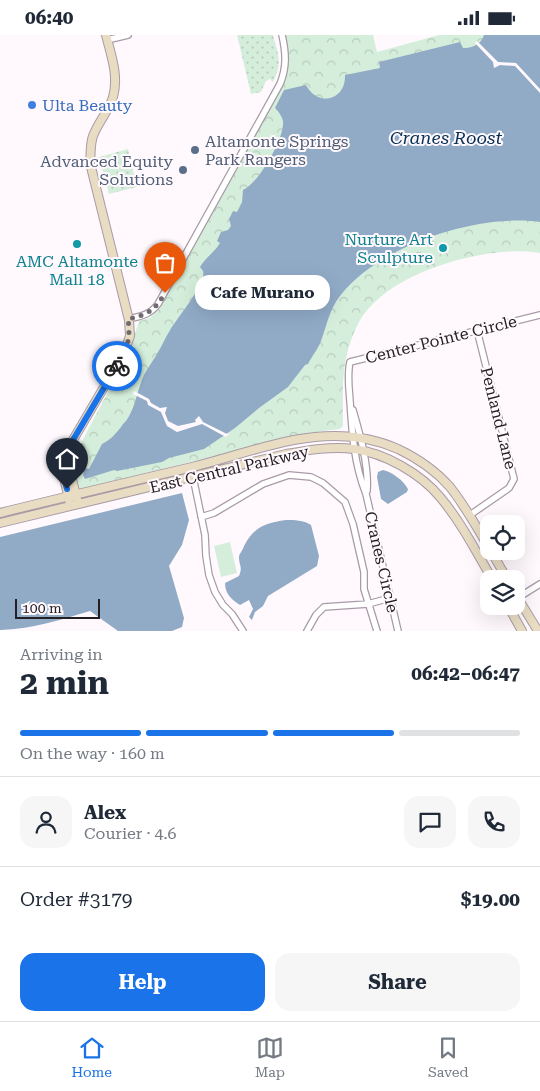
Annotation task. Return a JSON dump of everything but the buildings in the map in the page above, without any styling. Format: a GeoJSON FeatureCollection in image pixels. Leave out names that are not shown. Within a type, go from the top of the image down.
{"type":"FeatureCollection","features":[{"type":"Feature","properties":{"kind":"main road"},"geometry":{"type":"LineString","coordinates":[[74,504],[61,464],[63,451],[70,445],[124,353],[130,336],[128,319],[90,163],[93,136],[110,103],[115,86],[113,62],[107,38]]}},
{"type":"Feature","properties":{"kind":"main road","name":"East Central Parkway"},"geometry":{"type":"LineString","coordinates":[[0,513],[191,467],[292,440],[320,435],[352,436],[384,443],[424,463],[449,486],[480,532]]}},
{"type":"Feature","properties":{"kind":"main road","name":"East Central Parkway"},"geometry":{"type":"LineString","coordinates":[[0,523],[74,504],[314,449],[354,449],[401,465],[429,485],[463,529],[487,570]]}},
{"type":"Feature","properties":{"kind":"main road"},"geometry":{"type":"LineString","coordinates":[[525,610],[538,631]]}},
{"type":"Feature","properties":{"kind":"main road"},"geometry":{"type":"LineString","coordinates":[[513,615],[522,631]]}},
{"type":"Feature","properties":{"kind":"street"},"geometry":{"type":"LineString","coordinates":[[107,38],[128,35]]}},
{"type":"Feature","properties":{"kind":"street"},"geometry":{"type":"LineString","coordinates":[[128,319],[150,313],[158,304],[280,84],[284,75],[286,58],[282,35]]}},
{"type":"Feature","properties":{"kind":"street","name":"Center Pointe Circle"},"geometry":{"type":"LineString","coordinates":[[352,436],[348,385],[350,361],[540,315]]}},
{"type":"Feature","properties":{"kind":"street","name":"Penland Lane"},"geometry":{"type":"LineString","coordinates":[[470,515],[509,488],[514,479],[477,331]]}},
{"type":"Feature","properties":{"kind":"street","name":"Center Pointe Circle"},"geometry":{"type":"LineString","coordinates":[[350,399],[361,437]]}},
{"type":"Feature","properties":{"kind":"street","name":"Cranes Circle"},"geometry":{"type":"LineString","coordinates":[[352,436],[398,631]]}},
{"type":"Feature","properties":{"kind":"street","name":"Cranes Circle"},"geometry":{"type":"LineString","coordinates":[[361,437],[367,484],[366,493]]}},
{"type":"Feature","properties":{"kind":"street"},"geometry":{"type":"LineString","coordinates":[[191,467],[205,535],[209,575],[215,592],[243,631]]}},
{"type":"Feature","properties":{"kind":"street"},"geometry":{"type":"LineString","coordinates":[[201,517],[222,508],[263,484],[290,475],[311,477],[323,483],[345,502],[353,524],[364,572],[364,589],[376,631]]}},
{"type":"Feature","properties":{"kind":"street"},"geometry":{"type":"LineString","coordinates":[[525,592],[540,584]]}},
{"type":"Feature","properties":{"kind":"street"},"geometry":{"type":"LineString","coordinates":[[308,631],[316,615],[324,607],[368,604],[390,598]]}},
{"type":"Feature","properties":{"kind":"green space"},"geometry":{"type":"Polygon","coordinates":[[[237,35],[273,35],[279,58],[278,69],[273,82],[270,79],[266,81],[261,92],[251,94],[237,35]]]}},
{"type":"Feature","properties":{"kind":"green space","name":"Cranes Roost"},"geometry":{"type":"Polygon","coordinates":[[[284,35],[373,35],[377,52],[439,35],[521,35],[540,65],[540,253],[518,251],[494,253],[440,265],[414,276],[391,289],[372,304],[359,322],[348,348],[344,373],[343,426],[340,429],[308,433],[81,489],[74,484],[71,462],[129,352],[139,321],[150,318],[160,308],[283,84],[288,60],[284,35]]]}},
{"type":"Feature","properties":{"kind":"green space"},"geometry":{"type":"Polygon","coordinates":[[[128,149],[137,187],[109,194],[99,157],[128,149]]]}},
{"type":"Feature","properties":{"kind":"green space"},"geometry":{"type":"Polygon","coordinates":[[[230,542],[237,573],[221,577],[214,546],[230,542]]]}},
{"type":"Feature","properties":{"kind":"water","name":"Cranes Roost"},"geometry":{"type":"Polygon","coordinates":[[[484,35],[540,35],[540,222],[488,223],[460,228],[404,248],[379,262],[357,278],[336,301],[320,344],[308,364],[305,365],[288,387],[235,428],[204,449],[169,458],[162,462],[114,470],[85,479],[83,475],[85,468],[89,469],[102,444],[114,435],[128,418],[146,372],[172,326],[196,293],[203,277],[203,271],[200,267],[220,243],[217,241],[221,232],[228,230],[231,226],[229,219],[233,211],[237,212],[242,202],[243,190],[256,179],[270,159],[283,128],[281,115],[275,108],[284,90],[306,85],[317,97],[330,98],[341,90],[345,75],[380,68],[379,62],[460,42],[463,48],[470,48],[479,43],[484,35]]]}},
{"type":"Feature","properties":{"kind":"water"},"geometry":{"type":"Polygon","coordinates":[[[383,470],[397,477],[408,489],[407,492],[388,504],[381,499],[377,477],[378,472],[383,470]]]}},
{"type":"Feature","properties":{"kind":"water"},"geometry":{"type":"Polygon","coordinates":[[[182,493],[189,520],[182,545],[169,566],[184,618],[182,627],[172,631],[118,631],[90,611],[35,626],[0,630],[0,537],[182,493]]]}},
{"type":"Feature","properties":{"kind":"water"},"geometry":{"type":"Polygon","coordinates":[[[286,520],[302,521],[311,525],[319,556],[317,566],[268,596],[263,606],[255,612],[252,620],[249,617],[253,609],[249,600],[240,605],[237,603],[228,593],[225,583],[239,576],[241,568],[239,556],[252,534],[261,527],[286,520]]]}},
{"type":"Feature","properties":{"kind":"pier"},"geometry":{"type":"Polygon","coordinates":[[[477,41],[498,62],[516,63],[540,89],[540,93],[515,66],[500,65],[494,68],[493,62],[475,43],[477,41]]]}},
{"type":"Feature","properties":{"kind":"pier"},"geometry":{"type":"Polygon","coordinates":[[[134,391],[149,399],[151,403],[160,408],[167,407],[165,413],[168,421],[178,426],[196,422],[195,420],[199,416],[203,422],[227,434],[230,433],[226,437],[202,424],[177,432],[167,426],[161,412],[148,405],[147,401],[133,394],[134,391]]]}},
{"type":"Feature","properties":{"kind":"way so far"},"geometry":{"type":"LineString","coordinates":[[117,366],[130,336],[128,319],[150,313],[165,293]]}},
{"type":"Feature","properties":{"kind":"place","name":"Ulta Beauty"},"geometry":{"type":"Point","coordinates":[32,105]}},
{"type":"Feature","properties":{"kind":"place","name":"Altamonte Springs Park Rangers"},"geometry":{"type":"Point","coordinates":[195,150]}},
{"type":"Feature","properties":{"kind":"place","name":"Advanced Equity Solutions"},"geometry":{"type":"Point","coordinates":[183,170]}},
{"type":"Feature","properties":{"kind":"place","name":"AMC Altamonte Mall 18"},"geometry":{"type":"Point","coordinates":[77,244]}},
{"type":"Feature","properties":{"kind":"place","name":"Nurture Art Sculpture"},"geometry":{"type":"Point","coordinates":[443,248]}},
{"type":"Feature","properties":{"kind":"place","name":"Cafe Murano"},"geometry":{"type":"Point","coordinates":[165,293]}},
{"type":"Feature","properties":{"kind":"route"},"geometry":{"type":"LineString","coordinates":[[67,489],[61,464],[63,451],[70,445],[117,366]]}}]}
